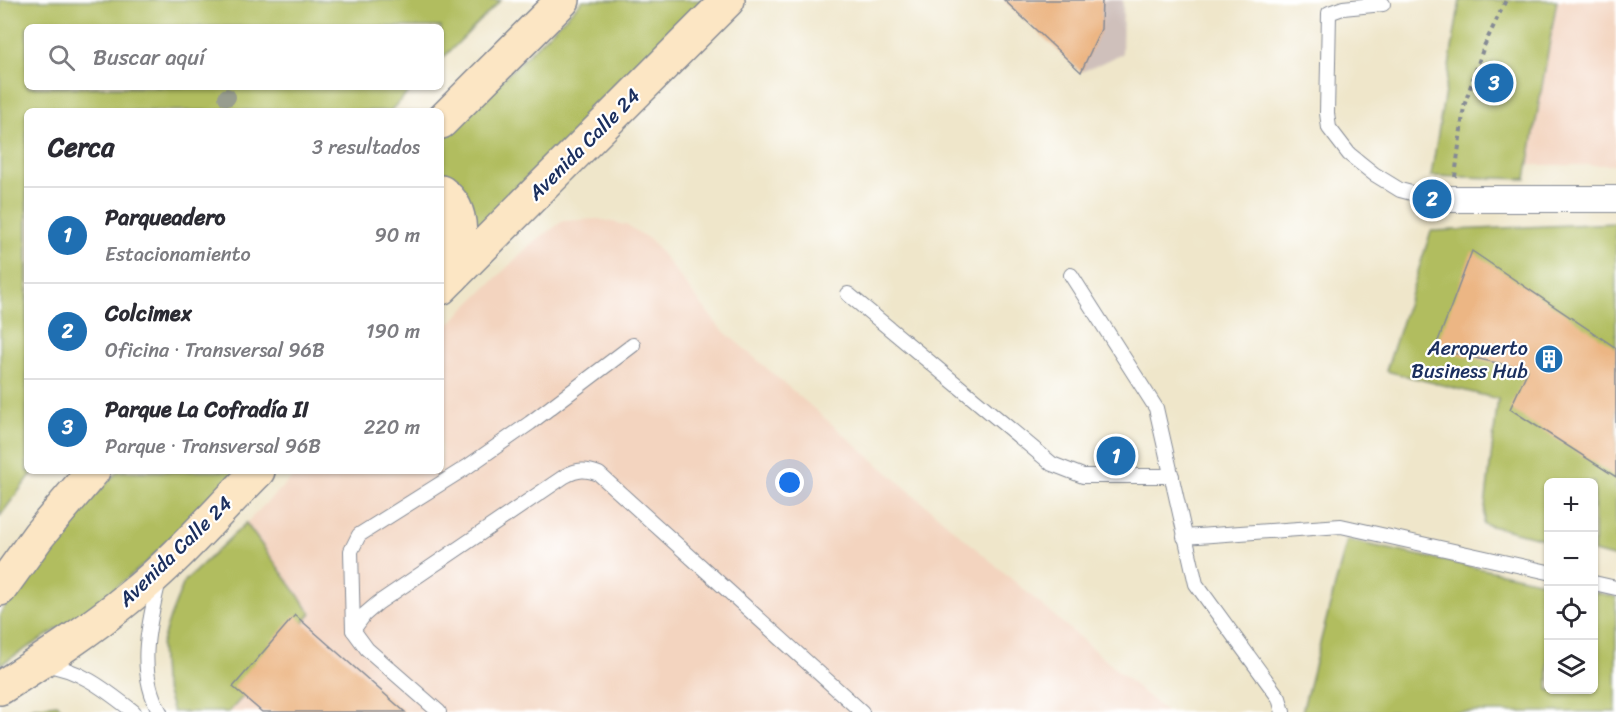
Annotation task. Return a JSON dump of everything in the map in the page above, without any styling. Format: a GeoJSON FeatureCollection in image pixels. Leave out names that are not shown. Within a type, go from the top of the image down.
{"type":"FeatureCollection","features":[{"type":"Feature","properties":{"kind":"main road"},"geometry":{"type":"LineString","coordinates":[[444,119],[563,0]]}},
{"type":"Feature","properties":{"kind":"main road","name":"Avenida Calle 24"},"geometry":{"type":"LineString","coordinates":[[447,282],[728,0]]}},
{"type":"Feature","properties":{"kind":"main road"},"geometry":{"type":"LineString","coordinates":[[444,194],[450,198],[457,212],[461,230],[447,282]]}},
{"type":"Feature","properties":{"kind":"main road"},"geometry":{"type":"LineString","coordinates":[[0,589],[39,535],[90,474]]}},
{"type":"Feature","properties":{"kind":"main road","name":"Avenida Calle 24"},"geometry":{"type":"LineString","coordinates":[[0,688],[95,624],[161,570],[255,474]]}},
{"type":"Feature","properties":{"kind":"street"},"geometry":{"type":"LineString","coordinates":[[1434,199],[1616,199]]}},
{"type":"Feature","properties":{"kind":"lane"},"geometry":{"type":"LineString","coordinates":[[1383,4],[1335,9],[1329,12],[1326,112],[1329,128],[1349,154],[1374,174],[1400,190],[1434,199]]}},
{"type":"Feature","properties":{"kind":"lane"},"geometry":{"type":"LineString","coordinates":[[1071,274],[1156,408],[1196,584],[1279,698],[1283,712]]}},
{"type":"Feature","properties":{"kind":"lane"},"geometry":{"type":"LineString","coordinates":[[848,294],[1052,464],[1083,476],[1172,476]]}},
{"type":"Feature","properties":{"kind":"lane"},"geometry":{"type":"LineString","coordinates":[[439,712],[367,649],[353,630],[351,551],[359,535],[521,429],[633,345]]}},
{"type":"Feature","properties":{"kind":"lane"},"geometry":{"type":"LineString","coordinates":[[353,630],[364,615],[378,603],[565,476],[575,471],[588,469],[599,474],[862,712]]}},
{"type":"Feature","properties":{"kind":"lane"},"geometry":{"type":"LineString","coordinates":[[1184,537],[1341,526],[1544,571]]}},
{"type":"Feature","properties":{"kind":"lane"},"geometry":{"type":"LineString","coordinates":[[160,712],[147,675],[146,649],[151,610],[161,570]]}},
{"type":"Feature","properties":{"kind":"lane"},"geometry":{"type":"LineString","coordinates":[[1598,584],[1616,588]]}},
{"type":"Feature","properties":{"kind":"lane"},"geometry":{"type":"LineString","coordinates":[[36,664],[58,667],[88,679],[134,712]]}},
{"type":"Feature","properties":{"kind":"path"},"geometry":{"type":"LineString","coordinates":[[1465,199],[1455,176],[1464,106],[1484,46],[1506,0]]}},
{"type":"Feature","properties":{"kind":"shaded area"},"geometry":{"type":"Polygon","coordinates":[[[1004,0],[1123,0],[1122,54],[1081,72],[1004,0]]]}},
{"type":"Feature","properties":{"kind":"shaded area"},"geometry":{"type":"Polygon","coordinates":[[[1557,0],[1616,0],[1616,165],[1529,165],[1557,0]]]}},
{"type":"Feature","properties":{"kind":"shaded area"},"geometry":{"type":"Polygon","coordinates":[[[598,219],[626,225],[651,240],[720,328],[1166,712],[229,712],[279,657],[311,613],[246,523],[296,474],[444,474],[444,329],[532,243],[563,221],[598,219]]]}},
{"type":"Feature","properties":{"kind":"green space"},"geometry":{"type":"Polygon","coordinates":[[[0,0],[501,0],[444,57],[444,24],[24,24],[24,90],[411,90],[393,108],[24,108],[24,474],[32,474],[0,516],[0,0]]]}},
{"type":"Feature","properties":{"kind":"green space"},"geometry":{"type":"Polygon","coordinates":[[[583,0],[710,0],[474,236],[469,198],[459,184],[444,174],[444,137],[583,0]]]}},
{"type":"Feature","properties":{"kind":"green space"},"geometry":{"type":"Polygon","coordinates":[[[1460,0],[1557,0],[1526,179],[1431,176],[1460,0]]]}},
{"type":"Feature","properties":{"kind":"green space"},"geometry":{"type":"Polygon","coordinates":[[[1616,223],[1616,558],[1598,553],[1598,478],[1544,478],[1544,539],[1483,524],[1498,399],[1386,371],[1431,231],[1616,223]]]}},
{"type":"Feature","properties":{"kind":"green space"},"geometry":{"type":"Polygon","coordinates":[[[115,474],[235,474],[146,563],[88,610],[0,665],[0,614],[24,577],[67,525],[115,474]]]}},
{"type":"Feature","properties":{"kind":"green space"},"geometry":{"type":"Polygon","coordinates":[[[246,523],[311,613],[279,657],[229,712],[173,712],[163,680],[161,645],[170,617],[184,582],[246,523]]]}},
{"type":"Feature","properties":{"kind":"green space"},"geometry":{"type":"Polygon","coordinates":[[[1347,540],[1544,582],[1544,694],[1598,694],[1598,593],[1616,597],[1616,712],[1302,712],[1347,540]]]}},
{"type":"Feature","properties":{"kind":"green space"},"geometry":{"type":"Polygon","coordinates":[[[57,704],[66,712],[22,712],[33,707],[57,704]]]}},
{"type":"Feature","properties":{"kind":"building"},"geometry":{"type":"Polygon","coordinates":[[[1004,0],[1102,0],[1101,29],[1081,72],[1004,0]]]}},
{"type":"Feature","properties":{"kind":"building","name":"Aeropuerto Business Hub"},"geometry":{"type":"Polygon","coordinates":[[[1472,251],[1616,348],[1616,477],[1510,409],[1528,370],[1435,349],[1472,251]]]}},
{"type":"Feature","properties":{"kind":"building"},"geometry":{"type":"Polygon","coordinates":[[[295,615],[405,712],[262,712],[233,687],[295,615]]]}},
{"type":"Feature","properties":{"kind":"place","name":"Parque La Cofradía II"},"geometry":{"type":"Point","coordinates":[1494,83]}},
{"type":"Feature","properties":{"kind":"place","name":"Colcimex"},"geometry":{"type":"Point","coordinates":[1432,199]}},
{"type":"Feature","properties":{"kind":"place","name":"Aeropuerto Business Hub"},"geometry":{"type":"Point","coordinates":[1549,359]}},
{"type":"Feature","properties":{"kind":"place","name":"Parqueadero"},"geometry":{"type":"Point","coordinates":[1116,456]}}]}
